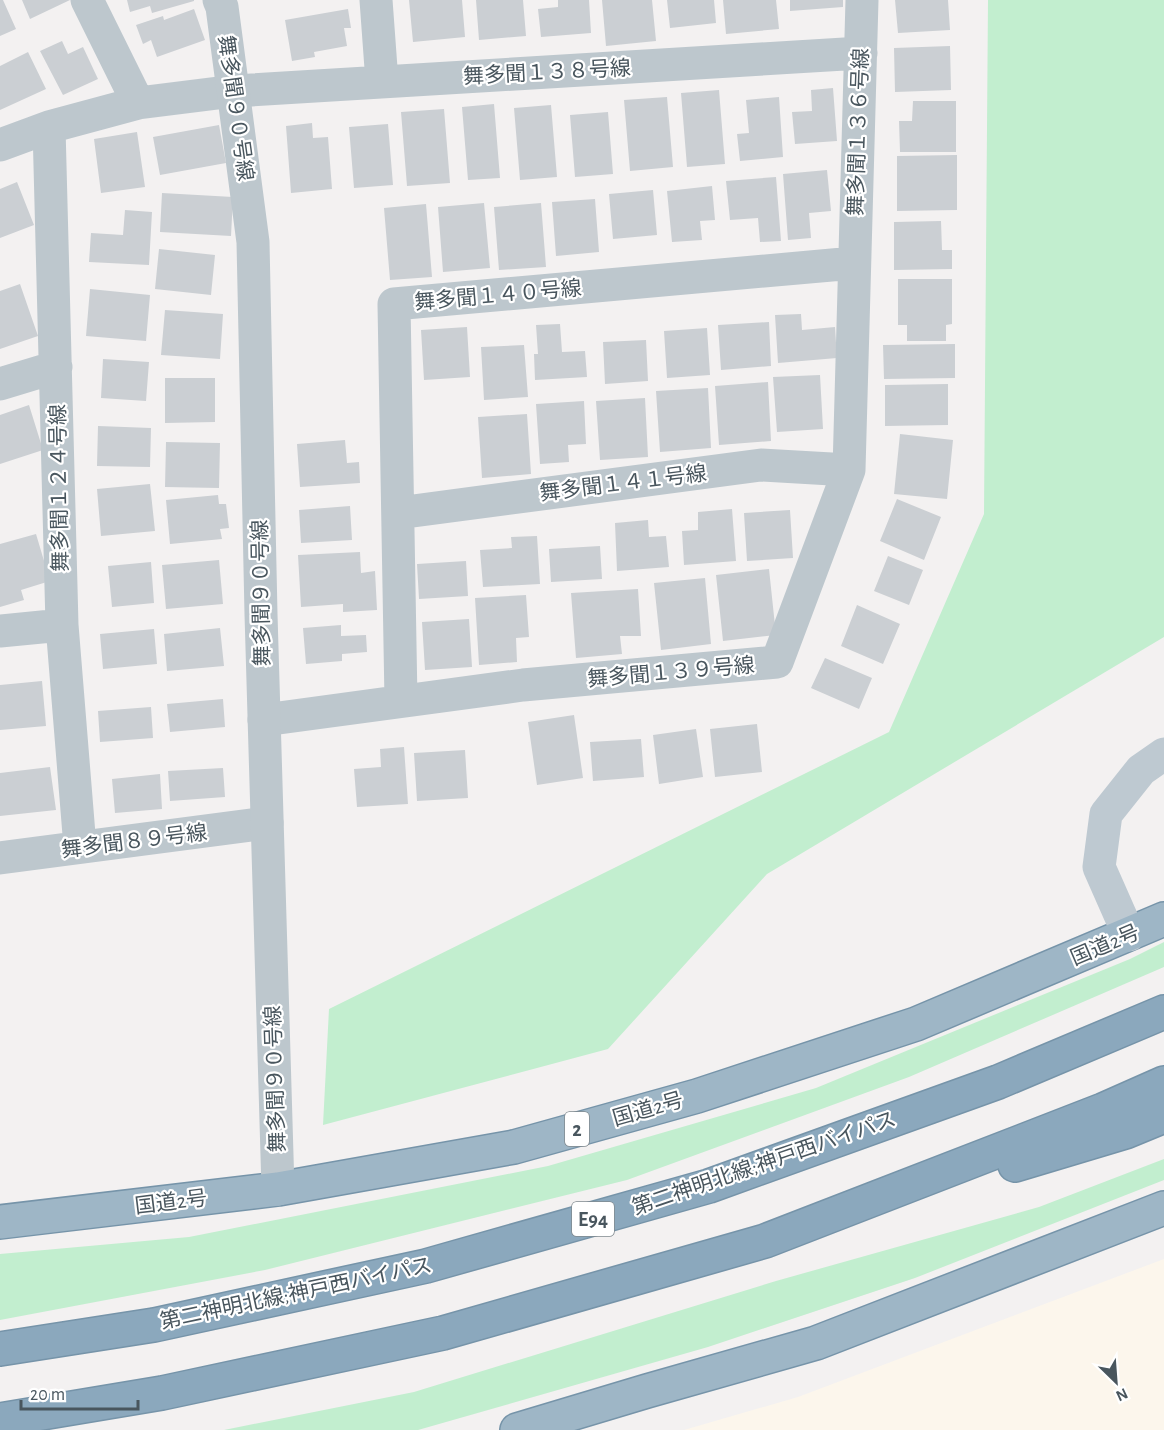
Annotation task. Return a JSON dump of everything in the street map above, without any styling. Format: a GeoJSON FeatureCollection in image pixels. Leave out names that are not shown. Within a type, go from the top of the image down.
{"type":"FeatureCollection","features":[{"type":"Feature","properties":{"kind":"highway","name":"国道2号"},"geometry":{"type":"LineString","coordinates":[[0,1222],[278,1189],[514,1147],[697,1096],[916,1024],[1164,919]]}},
{"type":"Feature","properties":{"kind":"highway","name":"第二神明北線;神戸西バイパス"},"geometry":{"type":"LineString","coordinates":[[0,1349],[154,1324],[426,1266],[709,1186],[998,1082],[1164,1012]]}},
{"type":"Feature","properties":{"kind":"highway"},"geometry":{"type":"LineString","coordinates":[[765,1240],[1103,1110],[1164,1083]]}},
{"type":"Feature","properties":{"kind":"highway"},"geometry":{"type":"LineString","coordinates":[[0,1420],[162,1393],[443,1333],[765,1240],[1125,1132],[1164,1116]]}},
{"type":"Feature","properties":{"kind":"highway"},"geometry":{"type":"LineString","coordinates":[[518,1430],[646,1390],[816,1343],[1164,1208]]}},
{"type":"Feature","properties":{"kind":"main road"},"geometry":{"type":"LineString","coordinates":[[1129,935],[1099,867],[1107,814],[1141,770],[1164,754]]}},
{"type":"Feature","properties":{"kind":"street"},"geometry":{"type":"LineString","coordinates":[[87,0],[138,103]]}},
{"type":"Feature","properties":{"kind":"street","name":"舞多聞９０号線"},"geometry":{"type":"LineString","coordinates":[[219,0],[222,7],[254,242],[264,720],[278,1189]]}},
{"type":"Feature","properties":{"kind":"street"},"geometry":{"type":"LineString","coordinates":[[376,0],[382,82]]}},
{"type":"Feature","properties":{"kind":"street","name":"舞多聞１３６号線"},"geometry":{"type":"LineString","coordinates":[[854,263],[862,0]]}},
{"type":"Feature","properties":{"kind":"street","name":"舞多聞１３８号線"},"geometry":{"type":"LineString","coordinates":[[0,146],[49,127],[138,103],[234,91],[861,53]]}},
{"type":"Feature","properties":{"kind":"street","name":"舞多聞１２４号線"},"geometry":{"type":"LineString","coordinates":[[49,127],[62,625],[80,848]]}},
{"type":"Feature","properties":{"kind":"street","name":"舞多聞１３９号線"},"geometry":{"type":"LineString","coordinates":[[264,720],[523,685],[777,662],[849,470],[854,263]]}},
{"type":"Feature","properties":{"kind":"street","name":"舞多聞１４０号線"},"geometry":{"type":"LineString","coordinates":[[402,701],[394,304],[854,263]]}},
{"type":"Feature","properties":{"kind":"street"},"geometry":{"type":"LineString","coordinates":[[0,384],[56,367]]}},
{"type":"Feature","properties":{"kind":"street","name":"舞多聞１４１号線"},"geometry":{"type":"LineString","coordinates":[[398,513],[760,465],[849,470]]}},
{"type":"Feature","properties":{"kind":"street"},"geometry":{"type":"LineString","coordinates":[[0,631],[62,625]]}},
{"type":"Feature","properties":{"kind":"street","name":"舞多聞８９号線"},"geometry":{"type":"LineString","coordinates":[[0,858],[267,823]]}},
{"type":"Feature","properties":{"kind":"shaded area"},"geometry":{"type":"Polygon","coordinates":[[[1164,1259],[1164,1430],[684,1430],[798,1397],[1164,1259]]]}},
{"type":"Feature","properties":{"kind":"green space"},"geometry":{"type":"Polygon","coordinates":[[[988,0],[1164,0],[1164,637],[767,874],[608,1049],[323,1125],[329,1009],[889,732],[984,514],[988,0]]]}},
{"type":"Feature","properties":{"kind":"green space"},"geometry":{"type":"Polygon","coordinates":[[[1164,942],[1164,967],[909,1077],[627,1180],[265,1270],[0,1320],[0,1254],[189,1237],[548,1166],[816,1088],[1130,959],[1164,942]]]}},
{"type":"Feature","properties":{"kind":"green space"},"geometry":{"type":"Polygon","coordinates":[[[1164,1159],[1164,1180],[915,1278],[708,1347],[418,1430],[224,1430],[414,1392],[776,1281],[1039,1207],[1164,1159]]]}},
{"type":"Feature","properties":{"kind":"building"},"geometry":{"type":"Polygon","coordinates":[[[0,0],[3,0],[16,29],[0,36],[0,0]]]}},
{"type":"Feature","properties":{"kind":"building"},"geometry":{"type":"Polygon","coordinates":[[[22,0],[70,0],[30,19],[22,0]]]}},
{"type":"Feature","properties":{"kind":"building"},"geometry":{"type":"Polygon","coordinates":[[[127,0],[194,1],[152,13],[150,6],[130,12],[127,0]]]}},
{"type":"Feature","properties":{"kind":"building"},"geometry":{"type":"Polygon","coordinates":[[[409,0],[462,0],[465,37],[413,42],[409,0]]]}},
{"type":"Feature","properties":{"kind":"building"},"geometry":{"type":"Polygon","coordinates":[[[476,0],[523,0],[526,36],[479,40],[476,0]]]}},
{"type":"Feature","properties":{"kind":"building"},"geometry":{"type":"Polygon","coordinates":[[[558,0],[589,0],[591,33],[541,37],[538,9],[558,7],[558,0]]]}},
{"type":"Feature","properties":{"kind":"building"},"geometry":{"type":"Polygon","coordinates":[[[602,0],[652,0],[656,41],[606,46],[602,0]]]}},
{"type":"Feature","properties":{"kind":"building"},"geometry":{"type":"Polygon","coordinates":[[[667,0],[714,0],[716,23],[670,28],[667,0]]]}},
{"type":"Feature","properties":{"kind":"building"},"geometry":{"type":"Polygon","coordinates":[[[723,0],[776,0],[779,29],[726,34],[723,0]]]}},
{"type":"Feature","properties":{"kind":"building"},"geometry":{"type":"Polygon","coordinates":[[[790,0],[843,0],[843,7],[790,11],[790,0]]]}},
{"type":"Feature","properties":{"kind":"building"},"geometry":{"type":"Polygon","coordinates":[[[895,0],[948,0],[950,30],[898,33],[895,0]]]}},
{"type":"Feature","properties":{"kind":"building"},"geometry":{"type":"Polygon","coordinates":[[[194,9],[205,40],[157,57],[151,40],[143,44],[136,25],[163,16],[164,20],[194,9]]]}},
{"type":"Feature","properties":{"kind":"building"},"geometry":{"type":"Polygon","coordinates":[[[348,9],[351,28],[344,28],[347,46],[314,52],[315,57],[292,61],[285,20],[348,9]]]}},
{"type":"Feature","properties":{"kind":"building"},"geometry":{"type":"Polygon","coordinates":[[[62,41],[68,54],[83,47],[98,79],[63,95],[40,51],[62,41]]]}},
{"type":"Feature","properties":{"kind":"building"},"geometry":{"type":"Polygon","coordinates":[[[950,46],[951,90],[895,92],[894,48],[950,46]]]}},
{"type":"Feature","properties":{"kind":"building"},"geometry":{"type":"Polygon","coordinates":[[[28,52],[46,89],[0,110],[0,66],[28,52]]]}},
{"type":"Feature","properties":{"kind":"building"},"geometry":{"type":"Polygon","coordinates":[[[833,88],[837,141],[795,144],[792,112],[812,111],[811,90],[833,88]]]}},
{"type":"Feature","properties":{"kind":"building"},"geometry":{"type":"Polygon","coordinates":[[[719,90],[725,164],[687,167],[681,93],[719,90]]]}},
{"type":"Feature","properties":{"kind":"building"},"geometry":{"type":"Polygon","coordinates":[[[667,97],[673,167],[630,171],[624,100],[667,97]]]}},
{"type":"Feature","properties":{"kind":"building"},"geometry":{"type":"Polygon","coordinates":[[[779,97],[783,157],[740,161],[737,134],[749,133],[746,100],[779,97]]]}},
{"type":"Feature","properties":{"kind":"building"},"geometry":{"type":"Polygon","coordinates":[[[913,101],[956,101],[956,152],[900,152],[899,121],[912,121],[913,101]]]}},
{"type":"Feature","properties":{"kind":"building"},"geometry":{"type":"Polygon","coordinates":[[[494,104],[500,178],[468,180],[462,107],[494,104]]]}},
{"type":"Feature","properties":{"kind":"building"},"geometry":{"type":"Polygon","coordinates":[[[551,105],[557,177],[520,180],[514,108],[551,105]]]}},
{"type":"Feature","properties":{"kind":"building"},"geometry":{"type":"Polygon","coordinates":[[[444,109],[450,183],[407,186],[401,112],[444,109]]]}},
{"type":"Feature","properties":{"kind":"building"},"geometry":{"type":"Polygon","coordinates":[[[608,112],[613,174],[575,177],[570,115],[608,112]]]}},
{"type":"Feature","properties":{"kind":"building"},"geometry":{"type":"Polygon","coordinates":[[[312,123],[313,138],[328,137],[332,189],[291,193],[286,126],[312,123]]]}},
{"type":"Feature","properties":{"kind":"building"},"geometry":{"type":"Polygon","coordinates":[[[388,124],[393,185],[354,188],[349,127],[388,124]]]}},
{"type":"Feature","properties":{"kind":"building"},"geometry":{"type":"Polygon","coordinates":[[[219,125],[226,163],[160,175],[153,137],[219,125]]]}},
{"type":"Feature","properties":{"kind":"building"},"geometry":{"type":"Polygon","coordinates":[[[137,132],[145,187],[101,193],[94,139],[137,132]]]}},
{"type":"Feature","properties":{"kind":"building"},"geometry":{"type":"Polygon","coordinates":[[[957,155],[957,210],[897,211],[897,156],[957,155]]]}},
{"type":"Feature","properties":{"kind":"building"},"geometry":{"type":"Polygon","coordinates":[[[827,170],[831,211],[809,213],[811,238],[788,240],[783,174],[827,170]]]}},
{"type":"Feature","properties":{"kind":"building"},"geometry":{"type":"Polygon","coordinates":[[[776,177],[781,241],[760,242],[758,218],[730,220],[726,181],[776,177]]]}},
{"type":"Feature","properties":{"kind":"building"},"geometry":{"type":"Polygon","coordinates":[[[17,182],[34,225],[0,238],[0,189],[17,182]]]}},
{"type":"Feature","properties":{"kind":"building"},"geometry":{"type":"Polygon","coordinates":[[[712,186],[715,220],[700,221],[702,240],[672,242],[667,191],[712,186]]]}},
{"type":"Feature","properties":{"kind":"building"},"geometry":{"type":"Polygon","coordinates":[[[653,190],[657,235],[613,239],[609,194],[653,190]]]}},
{"type":"Feature","properties":{"kind":"building"},"geometry":{"type":"Polygon","coordinates":[[[162,193],[233,197],[231,236],[160,232],[162,193]]]}},
{"type":"Feature","properties":{"kind":"building"},"geometry":{"type":"Polygon","coordinates":[[[595,199],[599,252],[556,256],[552,202],[595,199]]]}},
{"type":"Feature","properties":{"kind":"building"},"geometry":{"type":"Polygon","coordinates":[[[484,203],[490,268],[443,272],[438,207],[484,203]]]}},
{"type":"Feature","properties":{"kind":"building"},"geometry":{"type":"Polygon","coordinates":[[[541,203],[546,267],[499,270],[494,207],[541,203]]]}},
{"type":"Feature","properties":{"kind":"building"},"geometry":{"type":"Polygon","coordinates":[[[426,204],[432,277],[390,280],[384,208],[426,204]]]}},
{"type":"Feature","properties":{"kind":"building"},"geometry":{"type":"Polygon","coordinates":[[[125,210],[152,212],[149,265],[89,262],[91,233],[123,235],[125,210]]]}},
{"type":"Feature","properties":{"kind":"building"},"geometry":{"type":"Polygon","coordinates":[[[941,221],[942,250],[952,250],[952,269],[894,270],[894,222],[941,221]]]}},
{"type":"Feature","properties":{"kind":"building"},"geometry":{"type":"Polygon","coordinates":[[[159,249],[215,255],[211,295],[155,289],[159,249]]]}},
{"type":"Feature","properties":{"kind":"building"},"geometry":{"type":"Polygon","coordinates":[[[898,279],[952,279],[952,324],[946,325],[946,341],[907,341],[907,325],[898,325],[898,279]]]}},
{"type":"Feature","properties":{"kind":"building"},"geometry":{"type":"Polygon","coordinates":[[[20,284],[38,336],[0,349],[0,291],[20,284]]]}},
{"type":"Feature","properties":{"kind":"building"},"geometry":{"type":"Polygon","coordinates":[[[90,289],[150,295],[146,341],[86,336],[90,289]]]}},
{"type":"Feature","properties":{"kind":"building"},"geometry":{"type":"Polygon","coordinates":[[[165,310],[223,314],[220,359],[161,355],[165,310]]]}},
{"type":"Feature","properties":{"kind":"building"},"geometry":{"type":"Polygon","coordinates":[[[801,314],[802,330],[835,327],[837,358],[778,363],[775,315],[801,314]]]}},
{"type":"Feature","properties":{"kind":"building"},"geometry":{"type":"Polygon","coordinates":[[[769,322],[771,366],[721,370],[718,325],[769,322]]]}},
{"type":"Feature","properties":{"kind":"building"},"geometry":{"type":"Polygon","coordinates":[[[560,324],[562,352],[585,351],[587,377],[535,380],[534,354],[538,354],[536,325],[560,324]]]}},
{"type":"Feature","properties":{"kind":"building"},"geometry":{"type":"Polygon","coordinates":[[[467,327],[470,377],[424,380],[421,330],[467,327]]]}},
{"type":"Feature","properties":{"kind":"building"},"geometry":{"type":"Polygon","coordinates":[[[707,328],[710,375],[667,378],[664,331],[707,328]]]}},
{"type":"Feature","properties":{"kind":"building"},"geometry":{"type":"Polygon","coordinates":[[[646,340],[648,381],[605,384],[603,342],[646,340]]]}},
{"type":"Feature","properties":{"kind":"building"},"geometry":{"type":"Polygon","coordinates":[[[955,344],[955,378],[884,379],[883,345],[955,344]]]}},
{"type":"Feature","properties":{"kind":"building"},"geometry":{"type":"Polygon","coordinates":[[[524,345],[528,397],[484,400],[481,347],[524,345]]]}},
{"type":"Feature","properties":{"kind":"building"},"geometry":{"type":"Polygon","coordinates":[[[103,359],[149,362],[146,401],[101,398],[103,359]]]}},
{"type":"Feature","properties":{"kind":"building"},"geometry":{"type":"Polygon","coordinates":[[[820,375],[823,429],[777,432],[773,377],[820,375]]]}},
{"type":"Feature","properties":{"kind":"building"},"geometry":{"type":"Polygon","coordinates":[[[165,378],[215,378],[215,422],[165,423],[165,378]]]}},
{"type":"Feature","properties":{"kind":"building"},"geometry":{"type":"Polygon","coordinates":[[[768,382],[771,441],[719,445],[715,386],[768,382]]]}},
{"type":"Feature","properties":{"kind":"building"},"geometry":{"type":"Polygon","coordinates":[[[948,384],[948,425],[885,426],[885,385],[948,384]]]}},
{"type":"Feature","properties":{"kind":"building"},"geometry":{"type":"Polygon","coordinates":[[[708,388],[711,448],[660,452],[656,391],[708,388]]]}},
{"type":"Feature","properties":{"kind":"building"},"geometry":{"type":"Polygon","coordinates":[[[645,398],[648,457],[600,460],[596,401],[645,398]]]}},
{"type":"Feature","properties":{"kind":"building"},"geometry":{"type":"Polygon","coordinates":[[[584,401],[586,444],[568,445],[569,462],[540,464],[536,404],[584,401]]]}},
{"type":"Feature","properties":{"kind":"building"},"geometry":{"type":"Polygon","coordinates":[[[29,405],[43,450],[0,464],[0,415],[29,405]]]}},
{"type":"Feature","properties":{"kind":"building"},"geometry":{"type":"Polygon","coordinates":[[[527,414],[531,474],[482,478],[478,417],[527,414]]]}},
{"type":"Feature","properties":{"kind":"building"},"geometry":{"type":"Polygon","coordinates":[[[98,426],[151,428],[150,467],[97,466],[98,426]]]}},
{"type":"Feature","properties":{"kind":"building"},"geometry":{"type":"Polygon","coordinates":[[[900,434],[953,440],[947,499],[894,494],[900,434]]]}},
{"type":"Feature","properties":{"kind":"building"},"geometry":{"type":"Polygon","coordinates":[[[345,440],[347,463],[359,462],[360,483],[300,487],[297,444],[345,440]]]}},
{"type":"Feature","properties":{"kind":"building"},"geometry":{"type":"Polygon","coordinates":[[[166,442],[220,443],[219,488],[165,487],[166,442]]]}},
{"type":"Feature","properties":{"kind":"building"},"geometry":{"type":"Polygon","coordinates":[[[150,484],[155,531],[101,536],[97,489],[150,484]]]}},
{"type":"Feature","properties":{"kind":"building"},"geometry":{"type":"Polygon","coordinates":[[[218,495],[219,504],[226,504],[229,528],[220,529],[222,539],[170,544],[166,500],[218,495]]]}},
{"type":"Feature","properties":{"kind":"building"},"geometry":{"type":"Polygon","coordinates":[[[897,499],[941,517],[924,560],[880,541],[897,499]]]}},
{"type":"Feature","properties":{"kind":"building"},"geometry":{"type":"Polygon","coordinates":[[[350,506],[352,540],[301,543],[299,510],[350,506]]]}},
{"type":"Feature","properties":{"kind":"building"},"geometry":{"type":"Polygon","coordinates":[[[732,509],[736,561],[684,565],[682,531],[698,530],[698,512],[732,509]]]}},
{"type":"Feature","properties":{"kind":"building"},"geometry":{"type":"Polygon","coordinates":[[[790,510],[793,558],[747,561],[744,513],[790,510]]]}},
{"type":"Feature","properties":{"kind":"building"},"geometry":{"type":"Polygon","coordinates":[[[648,520],[649,537],[666,536],[669,567],[617,571],[615,523],[648,520]]]}},
{"type":"Feature","properties":{"kind":"building"},"geometry":{"type":"Polygon","coordinates":[[[36,534],[50,581],[21,590],[24,600],[0,607],[0,544],[36,534]]]}},
{"type":"Feature","properties":{"kind":"building"},"geometry":{"type":"Polygon","coordinates":[[[537,536],[540,584],[483,587],[480,550],[512,548],[511,537],[537,536]]]}},
{"type":"Feature","properties":{"kind":"building"},"geometry":{"type":"Polygon","coordinates":[[[600,546],[602,579],[551,582],[549,549],[600,546]]]}},
{"type":"Feature","properties":{"kind":"building"},"geometry":{"type":"Polygon","coordinates":[[[360,552],[361,573],[375,571],[377,610],[343,612],[343,604],[301,607],[298,555],[360,552]]]}},
{"type":"Feature","properties":{"kind":"building"},"geometry":{"type":"Polygon","coordinates":[[[888,556],[923,570],[909,605],[874,591],[888,556]]]}},
{"type":"Feature","properties":{"kind":"building"},"geometry":{"type":"Polygon","coordinates":[[[219,560],[223,604],[166,609],[162,565],[219,560]]]}},
{"type":"Feature","properties":{"kind":"building"},"geometry":{"type":"Polygon","coordinates":[[[466,561],[468,596],[419,599],[417,564],[466,561]]]}},
{"type":"Feature","properties":{"kind":"building"},"geometry":{"type":"Polygon","coordinates":[[[151,562],[154,603],[112,607],[108,566],[151,562]]]}},
{"type":"Feature","properties":{"kind":"building"},"geometry":{"type":"Polygon","coordinates":[[[769,569],[776,635],[723,641],[716,575],[769,569]]]}},
{"type":"Feature","properties":{"kind":"building"},"geometry":{"type":"Polygon","coordinates":[[[705,578],[711,644],[661,650],[654,583],[705,578]]]}},
{"type":"Feature","properties":{"kind":"building"},"geometry":{"type":"Polygon","coordinates":[[[638,589],[641,636],[620,636],[622,654],[576,658],[571,593],[638,589]]]}},
{"type":"Feature","properties":{"kind":"building"},"geometry":{"type":"Polygon","coordinates":[[[526,595],[529,637],[516,638],[517,662],[479,665],[475,598],[526,595]]]}},
{"type":"Feature","properties":{"kind":"building"},"geometry":{"type":"Polygon","coordinates":[[[857,605],[900,624],[883,664],[841,646],[857,605]]]}},
{"type":"Feature","properties":{"kind":"building"},"geometry":{"type":"Polygon","coordinates":[[[469,619],[472,667],[425,670],[422,622],[469,619]]]}},
{"type":"Feature","properties":{"kind":"building"},"geometry":{"type":"Polygon","coordinates":[[[341,625],[341,636],[366,635],[367,652],[342,654],[342,661],[306,664],[303,628],[341,625]]]}},
{"type":"Feature","properties":{"kind":"building"},"geometry":{"type":"Polygon","coordinates":[[[220,628],[224,666],[167,671],[164,634],[220,628]]]}},
{"type":"Feature","properties":{"kind":"building"},"geometry":{"type":"Polygon","coordinates":[[[154,629],[157,664],[103,669],[100,634],[154,629]]]}},
{"type":"Feature","properties":{"kind":"building"},"geometry":{"type":"Polygon","coordinates":[[[825,658],[872,678],[859,709],[811,688],[825,658]]]}},
{"type":"Feature","properties":{"kind":"building"},"geometry":{"type":"Polygon","coordinates":[[[42,681],[46,726],[0,730],[0,685],[42,681]]]}},
{"type":"Feature","properties":{"kind":"building"},"geometry":{"type":"Polygon","coordinates":[[[223,699],[225,727],[170,732],[167,704],[223,699]]]}},
{"type":"Feature","properties":{"kind":"building"},"geometry":{"type":"Polygon","coordinates":[[[151,707],[153,738],[100,742],[98,711],[151,707]]]}},
{"type":"Feature","properties":{"kind":"building"},"geometry":{"type":"Polygon","coordinates":[[[574,715],[583,778],[537,785],[528,722],[574,715]]]}},
{"type":"Feature","properties":{"kind":"building"},"geometry":{"type":"Polygon","coordinates":[[[757,724],[762,772],[715,777],[710,729],[757,724]]]}},
{"type":"Feature","properties":{"kind":"building"},"geometry":{"type":"Polygon","coordinates":[[[696,729],[703,777],[659,784],[653,735],[696,729]]]}},
{"type":"Feature","properties":{"kind":"building"},"geometry":{"type":"Polygon","coordinates":[[[641,739],[644,777],[593,781],[590,742],[641,739]]]}},
{"type":"Feature","properties":{"kind":"building"},"geometry":{"type":"Polygon","coordinates":[[[404,747],[408,804],[357,807],[354,769],[381,767],[380,749],[404,747]]]}},
{"type":"Feature","properties":{"kind":"building"},"geometry":{"type":"Polygon","coordinates":[[[465,750],[468,798],[417,801],[414,753],[465,750]]]}},
{"type":"Feature","properties":{"kind":"building"},"geometry":{"type":"Polygon","coordinates":[[[50,767],[56,810],[0,816],[0,773],[50,767]]]}},
{"type":"Feature","properties":{"kind":"building"},"geometry":{"type":"Polygon","coordinates":[[[223,768],[225,797],[170,801],[168,771],[223,768]]]}},
{"type":"Feature","properties":{"kind":"building"},"geometry":{"type":"Polygon","coordinates":[[[160,774],[162,809],[115,813],[112,779],[160,774]]]}}]}
